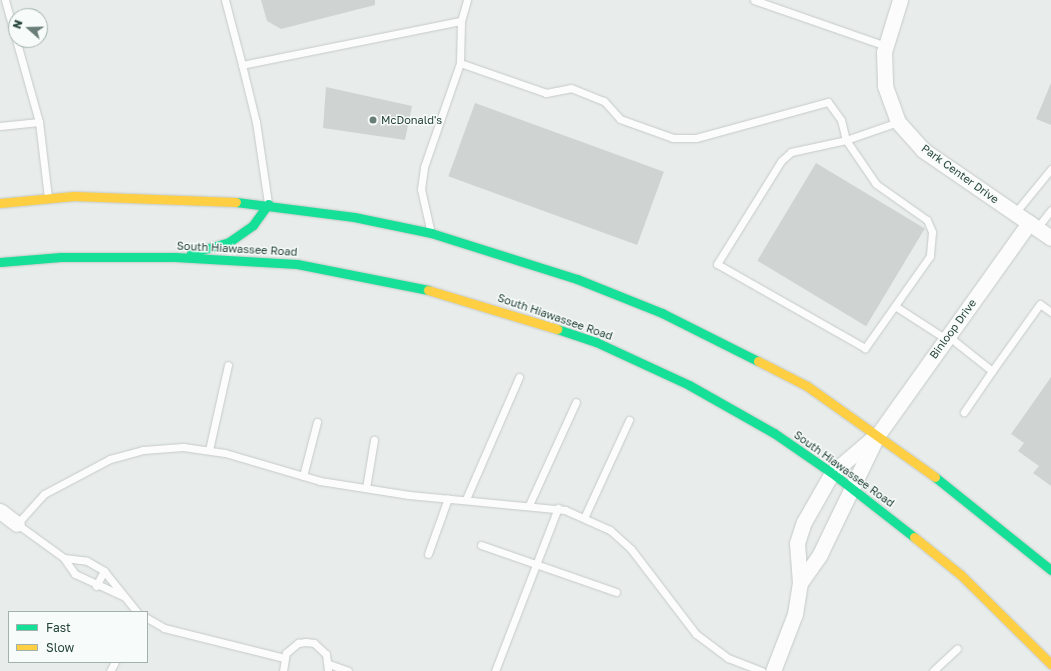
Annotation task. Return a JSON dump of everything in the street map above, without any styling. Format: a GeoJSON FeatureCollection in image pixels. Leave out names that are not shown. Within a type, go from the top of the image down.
{"type":"FeatureCollection","features":[{"type":"Feature","properties":{"kind":"street","name":"Park Center Drive"},"geometry":{"type":"LineString","coordinates":[[900,0],[886,46],[885,86],[898,122],[923,150],[1051,238]]}},
{"type":"Feature","properties":{"kind":"street"},"geometry":{"type":"LineString","coordinates":[[0,203],[74,196],[173,198],[268,204],[354,217],[431,233],[577,279],[662,313],[807,386],[949,487],[1051,570]]}},
{"type":"Feature","properties":{"kind":"street"},"geometry":{"type":"LineString","coordinates":[[175,257],[229,242],[253,225],[268,204]]}},
{"type":"Feature","properties":{"kind":"street","name":"Binloop Drive"},"geometry":{"type":"LineString","coordinates":[[877,436],[947,337],[1033,226]]}},
{"type":"Feature","properties":{"kind":"street","name":"South Hiawassee Road"},"geometry":{"type":"LineString","coordinates":[[0,262],[61,257],[175,257],[297,264],[402,283],[499,309],[596,342],[689,385],[774,433],[832,473],[853,488],[961,575],[1030,640],[1051,664]]}},
{"type":"Feature","properties":{"kind":"street"},"geometry":{"type":"LineString","coordinates":[[773,671],[795,614],[800,583],[797,543],[804,522],[832,473],[877,436]]}},
{"type":"Feature","properties":{"kind":"street"},"geometry":{"type":"LineString","coordinates":[[800,583],[820,554],[877,436]]}},
{"type":"Feature","properties":{"kind":"street"},"geometry":{"type":"LineString","coordinates":[[0,511],[17,524]]}},
{"type":"Feature","properties":{"kind":"lane"},"geometry":{"type":"LineString","coordinates":[[4,0],[39,122],[48,199]]}},
{"type":"Feature","properties":{"kind":"lane"},"geometry":{"type":"LineString","coordinates":[[225,0],[256,122],[268,204]]}},
{"type":"Feature","properties":{"kind":"lane"},"geometry":{"type":"LineString","coordinates":[[431,233],[422,206],[422,182],[424,167],[449,99],[460,63],[461,21],[467,0]]}},
{"type":"Feature","properties":{"kind":"lane"},"geometry":{"type":"LineString","coordinates":[[754,0],[886,46]]}},
{"type":"Feature","properties":{"kind":"lane"},"geometry":{"type":"LineString","coordinates":[[242,65],[461,21]]}},
{"type":"Feature","properties":{"kind":"lane"},"geometry":{"type":"LineString","coordinates":[[460,63],[546,93],[571,88],[604,101],[620,119],[685,139],[828,102],[841,120],[846,140],[876,184],[926,220],[932,232],[930,256],[865,348],[717,264],[781,161],[792,152],[846,140],[898,122]]}},
{"type":"Feature","properties":{"kind":"lane"},"geometry":{"type":"LineString","coordinates":[[0,126],[39,122]]}},
{"type":"Feature","properties":{"kind":"lane"},"geometry":{"type":"LineString","coordinates":[[1015,213],[1051,169]]}},
{"type":"Feature","properties":{"kind":"lane"},"geometry":{"type":"LineString","coordinates":[[1033,226],[1051,210]]}},
{"type":"Feature","properties":{"kind":"lane"},"geometry":{"type":"LineString","coordinates":[[964,412],[1040,304],[1051,312]]}},
{"type":"Feature","properties":{"kind":"lane"},"geometry":{"type":"LineString","coordinates":[[895,306],[947,337],[992,372]]}},
{"type":"Feature","properties":{"kind":"lane"},"geometry":{"type":"LineString","coordinates":[[209,450],[228,365]]}},
{"type":"Feature","properties":{"kind":"lane"},"geometry":{"type":"LineString","coordinates":[[466,500],[519,377]]}},
{"type":"Feature","properties":{"kind":"lane"},"geometry":{"type":"LineString","coordinates":[[529,505],[576,402]]}},
{"type":"Feature","properties":{"kind":"lane"},"geometry":{"type":"LineString","coordinates":[[584,518],[629,420]]}},
{"type":"Feature","properties":{"kind":"lane"},"geometry":{"type":"LineString","coordinates":[[303,476],[317,422]]}},
{"type":"Feature","properties":{"kind":"lane"},"geometry":{"type":"LineString","coordinates":[[366,488],[374,440]]}},
{"type":"Feature","properties":{"kind":"lane"},"geometry":{"type":"LineString","coordinates":[[123,596],[96,586],[75,574],[64,558],[17,524],[44,494],[110,459],[142,450],[183,447],[209,450],[303,476],[366,488],[466,500],[558,508],[584,518],[610,530],[631,549],[696,634],[728,658],[762,671]]}},
{"type":"Feature","properties":{"kind":"lane"},"geometry":{"type":"LineString","coordinates":[[428,554],[448,498]]}},
{"type":"Feature","properties":{"kind":"lane"},"geometry":{"type":"LineString","coordinates":[[495,671],[558,508]]}},
{"type":"Feature","properties":{"kind":"lane"},"geometry":{"type":"LineString","coordinates":[[481,545],[616,592]]}},
{"type":"Feature","properties":{"kind":"lane"},"geometry":{"type":"LineString","coordinates":[[64,558],[87,561],[104,571],[135,611]]}},
{"type":"Feature","properties":{"kind":"lane"},"geometry":{"type":"LineString","coordinates":[[96,586],[104,571]]}},
{"type":"Feature","properties":{"kind":"lane"},"geometry":{"type":"LineString","coordinates":[[148,619],[164,628],[284,658]]}},
{"type":"Feature","properties":{"kind":"lane"},"geometry":{"type":"LineString","coordinates":[[283,671],[284,658],[291,647],[306,642],[321,648],[329,668],[348,671]]}},
{"type":"Feature","properties":{"kind":"lane"},"geometry":{"type":"LineString","coordinates":[[933,671],[957,648]]}},
{"type":"Feature","properties":{"kind":"building"},"geometry":{"type":"Polygon","coordinates":[[[261,0],[375,0],[375,5],[281,29],[267,21],[261,0]]]}},
{"type":"Feature","properties":{"kind":"building"},"geometry":{"type":"Polygon","coordinates":[[[1051,83],[1051,125],[1036,119],[1051,83]]]}},
{"type":"Feature","properties":{"kind":"building"},"geometry":{"type":"Polygon","coordinates":[[[326,87],[412,106],[405,140],[323,128],[326,87]]]}},
{"type":"Feature","properties":{"kind":"building"},"geometry":{"type":"Polygon","coordinates":[[[475,103],[664,172],[637,245],[448,176],[475,103]]]}},
{"type":"Feature","properties":{"kind":"building"},"geometry":{"type":"Polygon","coordinates":[[[816,163],[925,228],[866,326],[757,261],[816,163]]]}},
{"type":"Feature","properties":{"kind":"building"},"geometry":{"type":"Polygon","coordinates":[[[1051,377],[1051,486],[1033,473],[1039,466],[1018,451],[1024,443],[1011,434],[1051,377]]]}},
{"type":"Feature","properties":{"kind":"traffic: fast"},"geometry":{"type":"LineString","coordinates":[[236,202],[354,217],[431,233],[577,279],[662,313],[758,361]]}},
{"type":"Feature","properties":{"kind":"traffic: fast"},"geometry":{"type":"LineString","coordinates":[[191,253],[229,242],[253,225],[268,204]]}},
{"type":"Feature","properties":{"kind":"traffic: fast"},"geometry":{"type":"LineString","coordinates":[[0,262],[61,257],[175,257],[297,264],[428,290]]}},
{"type":"Feature","properties":{"kind":"traffic: fast"},"geometry":{"type":"LineString","coordinates":[[557,329],[596,342],[689,385],[774,433],[832,473],[914,537]]}},
{"type":"Feature","properties":{"kind":"traffic: fast"},"geometry":{"type":"LineString","coordinates":[[935,477],[1051,570]]}},
{"type":"Feature","properties":{"kind":"traffic: slow"},"geometry":{"type":"LineString","coordinates":[[0,203],[74,196],[236,202]]}},
{"type":"Feature","properties":{"kind":"traffic: slow"},"geometry":{"type":"LineString","coordinates":[[428,290],[557,329]]}},
{"type":"Feature","properties":{"kind":"traffic: slow"},"geometry":{"type":"LineString","coordinates":[[758,361],[807,386],[935,477]]}},
{"type":"Feature","properties":{"kind":"traffic: slow"},"geometry":{"type":"LineString","coordinates":[[914,537],[961,575],[1051,664]]}},
{"type":"Feature","properties":{"kind":"place","name":"McDonald's"},"geometry":{"type":"Point","coordinates":[373,120]}}]}
